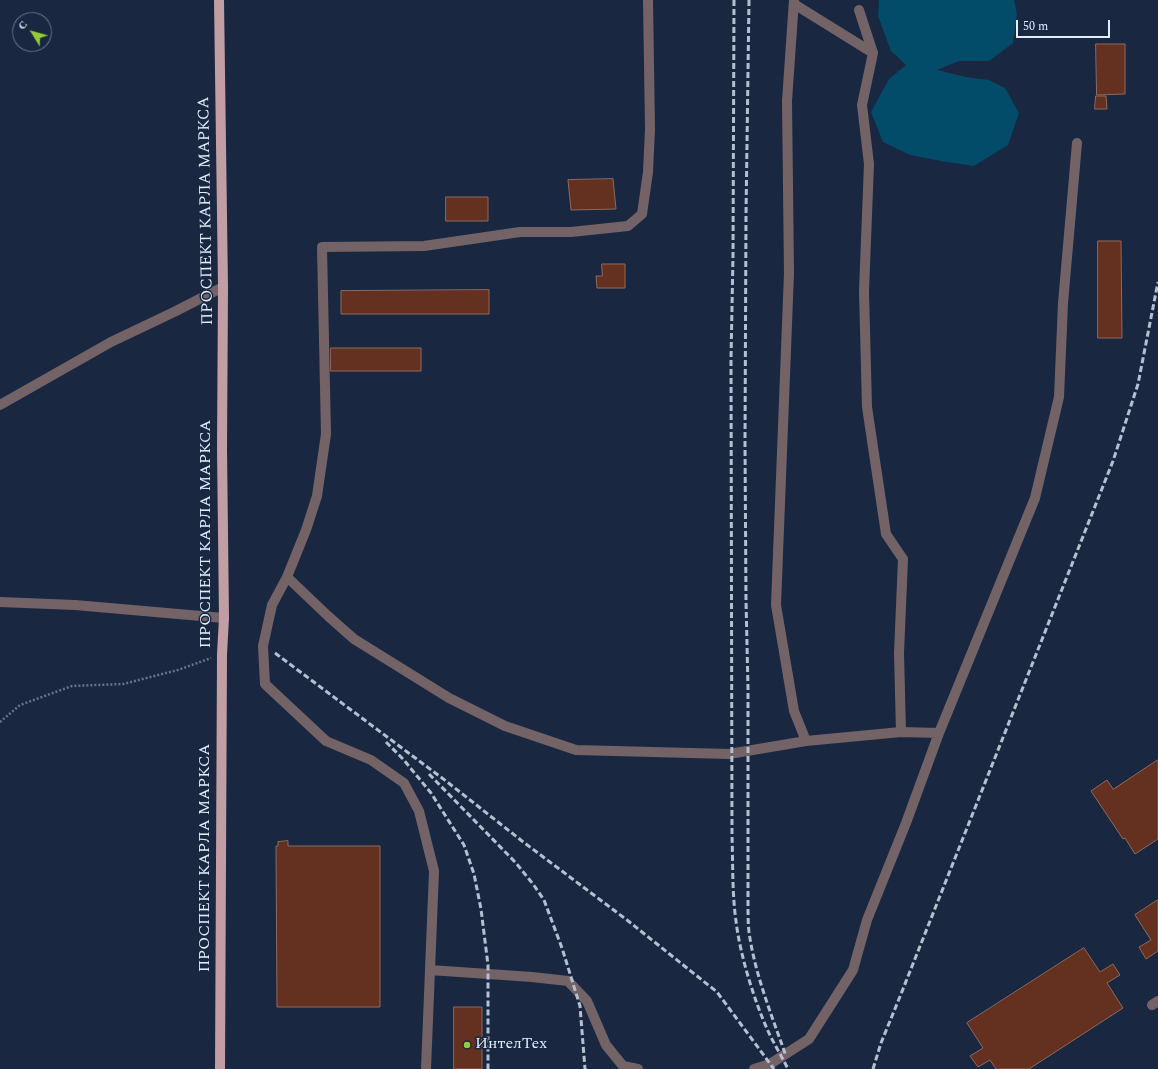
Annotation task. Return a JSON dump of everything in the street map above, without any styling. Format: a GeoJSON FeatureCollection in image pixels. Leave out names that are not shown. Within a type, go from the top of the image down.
{"type":"FeatureCollection","features":[{"type":"Feature","properties":{"kind":"main road","name":"ПРОСПЕКТ КАРЛА МАРКСА"},"geometry":{"type":"LineString","coordinates":[[219,0],[224,286],[222,449],[224,618],[222,654],[220,1069]]}},
{"type":"Feature","properties":{"kind":"lane"},"geometry":{"type":"LineString","coordinates":[[426,1069],[434,871],[419,811],[404,783],[371,760],[326,741],[265,684],[262,646],[272,605],[287,577],[306,530],[317,496],[326,434],[322,247],[424,246],[520,232],[571,232],[628,226],[642,214],[648,172],[650,128],[648,0]]}},
{"type":"Feature","properties":{"kind":"lane"},"geometry":{"type":"LineString","coordinates":[[806,741],[794,711],[776,605],[789,273],[787,101],[794,2],[873,53]]}},
{"type":"Feature","properties":{"kind":"lane"},"geometry":{"type":"LineString","coordinates":[[859,10],[873,53],[862,105],[869,164],[864,290],[867,407],[886,534],[904,559],[899,653],[901,732]]}},
{"type":"Feature","properties":{"kind":"lane"},"geometry":{"type":"LineString","coordinates":[[754,1069],[770,1064],[809,1039],[853,970],[867,920],[906,823],[939,733],[1035,498],[1058,397],[1063,303],[1077,143]]}},
{"type":"Feature","properties":{"kind":"lane"},"geometry":{"type":"LineString","coordinates":[[0,405],[111,342],[224,286]]}},
{"type":"Feature","properties":{"kind":"lane"},"geometry":{"type":"LineString","coordinates":[[287,577],[354,639],[449,698],[505,726],[576,750],[729,754],[806,741],[901,732],[939,733]]}},
{"type":"Feature","properties":{"kind":"lane"},"geometry":{"type":"LineString","coordinates":[[0,602],[74,605],[224,618]]}},
{"type":"Feature","properties":{"kind":"lane"},"geometry":{"type":"LineString","coordinates":[[430,970],[568,981],[587,1000],[606,1045],[623,1066],[638,1069]]}},
{"type":"Feature","properties":{"kind":"path"},"geometry":{"type":"LineString","coordinates":[[0,722],[20,705],[72,686],[123,684],[178,670],[222,654]]}},
{"type":"Feature","properties":{"kind":"water"},"geometry":{"type":"Polygon","coordinates":[[[879,0],[1014,0],[1017,14],[1013,43],[989,61],[959,61],[937,70],[966,77],[989,80],[1005,88],[1019,113],[1008,145],[974,166],[910,155],[883,142],[871,112],[889,79],[906,65],[891,51],[878,16],[879,0]]]}},
{"type":"Feature","properties":{"kind":"building"},"geometry":{"type":"Polygon","coordinates":[[[1096,44],[1125,44],[1125,94],[1097,95],[1096,44]]]}},
{"type":"Feature","properties":{"kind":"building"},"geometry":{"type":"Polygon","coordinates":[[[1096,96],[1106,96],[1107,109],[1095,109],[1096,96]]]}},
{"type":"Feature","properties":{"kind":"building"},"geometry":{"type":"Polygon","coordinates":[[[613,179],[616,209],[571,210],[568,180],[613,179]]]}},
{"type":"Feature","properties":{"kind":"building"},"geometry":{"type":"Polygon","coordinates":[[[446,197],[488,197],[488,221],[446,221],[446,197]]]}},
{"type":"Feature","properties":{"kind":"building"},"geometry":{"type":"Polygon","coordinates":[[[1098,241],[1121,241],[1122,338],[1098,338],[1098,241]]]}},
{"type":"Feature","properties":{"kind":"building"},"geometry":{"type":"Polygon","coordinates":[[[602,264],[625,264],[625,288],[597,288],[596,276],[602,276],[602,264]]]}},
{"type":"Feature","properties":{"kind":"building"},"geometry":{"type":"Polygon","coordinates":[[[489,290],[489,314],[341,314],[341,291],[489,290]]]}},
{"type":"Feature","properties":{"kind":"building"},"geometry":{"type":"Polygon","coordinates":[[[331,348],[421,348],[421,371],[331,371],[331,348]]]}},
{"type":"Feature","properties":{"kind":"building"},"geometry":{"type":"Polygon","coordinates":[[[1158,760],[1158,839],[1135,854],[1125,838],[1123,839],[1091,791],[1107,780],[1113,789],[1158,760]]]}},
{"type":"Feature","properties":{"kind":"building"},"geometry":{"type":"Polygon","coordinates":[[[288,841],[288,846],[380,846],[380,1007],[277,1007],[276,846],[278,846],[278,842],[288,841]]]}},
{"type":"Feature","properties":{"kind":"building"},"geometry":{"type":"Polygon","coordinates":[[[1158,900],[1158,951],[1146,959],[1139,947],[1151,940],[1135,915],[1158,900]]]}},
{"type":"Feature","properties":{"kind":"building"},"geometry":{"type":"Polygon","coordinates":[[[1084,948],[1100,972],[1113,964],[1120,975],[1107,983],[1123,1008],[1029,1069],[996,1069],[990,1060],[978,1067],[970,1056],[983,1048],[967,1023],[1084,948]]]}},
{"type":"Feature","properties":{"kind":"building"},"geometry":{"type":"Polygon","coordinates":[[[454,1007],[482,1007],[482,1069],[454,1069],[454,1007]]]}},
{"type":"Feature","properties":{"kind":"railway"},"geometry":{"type":"LineString","coordinates":[[734,0],[731,359],[733,889],[738,934],[748,977],[768,1031],[788,1069]]}},
{"type":"Feature","properties":{"kind":"railway"},"geometry":{"type":"LineString","coordinates":[[749,0],[745,443],[748,688],[748,922],[755,964],[786,1056]]}},
{"type":"Feature","properties":{"kind":"railway"},"geometry":{"type":"LineString","coordinates":[[873,1069],[881,1043],[1113,461],[1138,384],[1158,282]]}},
{"type":"Feature","properties":{"kind":"railway"},"geometry":{"type":"LineString","coordinates":[[275,653],[446,781],[522,841],[627,920],[717,992],[774,1069]]}},
{"type":"Feature","properties":{"kind":"railway"},"geometry":{"type":"LineString","coordinates":[[386,742],[403,759],[431,793],[464,845],[474,874],[481,909],[488,965],[488,1069]]}},
{"type":"Feature","properties":{"kind":"railway"},"geometry":{"type":"LineString","coordinates":[[429,774],[516,863],[544,900],[562,948],[580,1006],[585,1069]]}},
{"type":"Feature","properties":{"kind":"place","name":"ИнтелТех"},"geometry":{"type":"Point","coordinates":[467,1045]}}]}
